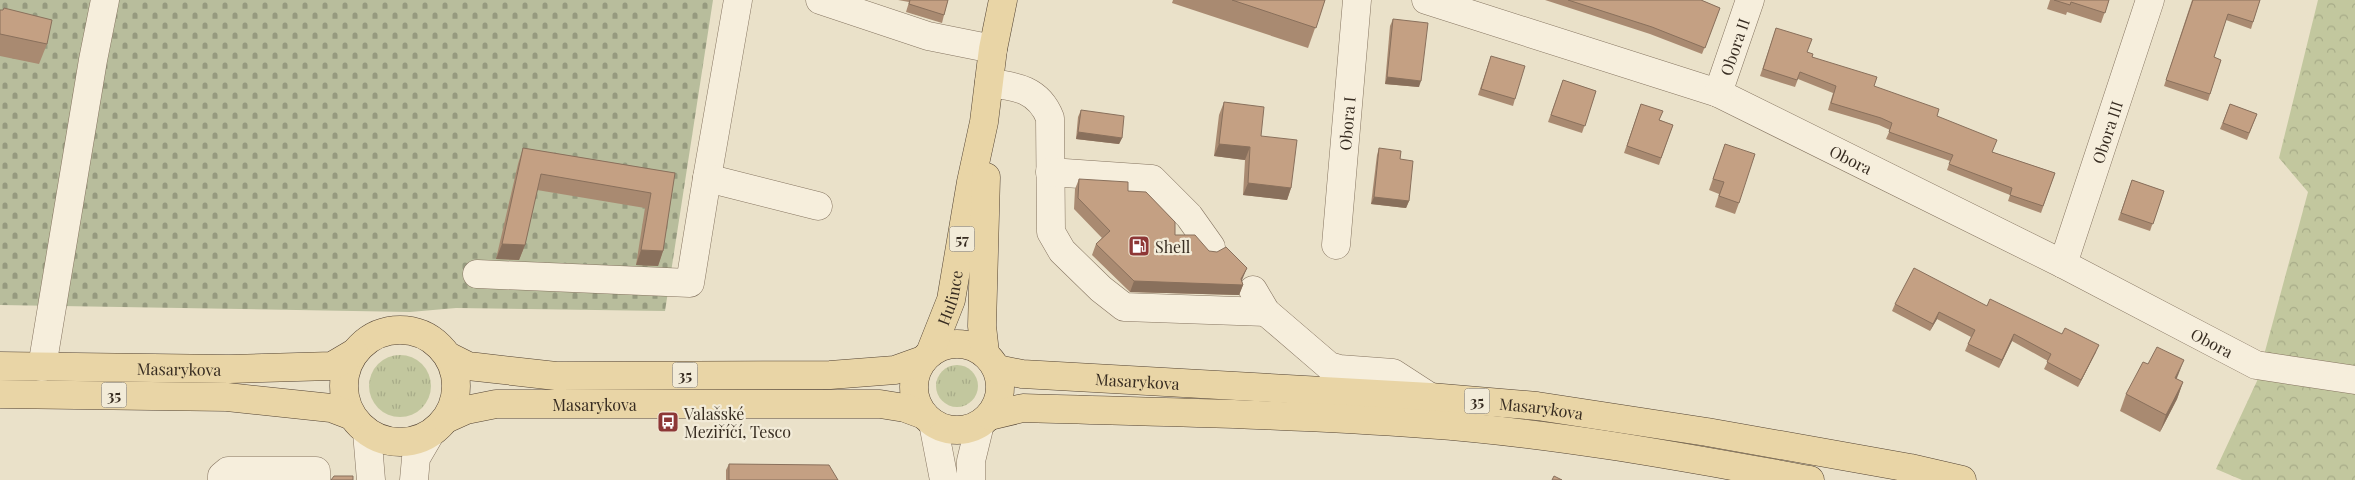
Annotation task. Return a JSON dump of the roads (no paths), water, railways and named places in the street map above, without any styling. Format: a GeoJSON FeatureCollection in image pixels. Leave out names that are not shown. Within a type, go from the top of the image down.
{"type":"FeatureCollection","features":[{"type":"Feature","properties":{"kind":"main road","name":"Hulince"},"geometry":{"type":"LineString","coordinates":[[926,356],[951,300],[971,182],[984,122],[1003,0]]}},
{"type":"Feature","properties":{"kind":"main road","name":"Hulince"},"geometry":{"type":"LineString","coordinates":[[984,122],[986,163],[982,326],[991,361]]}},
{"type":"Feature","properties":{"kind":"main road","name":"Masarykova"},"geometry":{"type":"LineString","coordinates":[[0,366],[229,369],[332,366],[354,353],[371,338],[391,330],[413,331],[434,340],[448,356],[456,377],[457,388],[452,410],[438,427]]}},
{"type":"Feature","properties":{"kind":"main road","name":"35"},"geometry":{"type":"LineString","coordinates":[[926,356],[943,345],[958,343],[973,346],[991,361]]}},
{"type":"Feature","properties":{"kind":"main road","name":"Masarykova"},"geometry":{"type":"LineString","coordinates":[[354,353],[345,373],[344,384],[347,406],[360,424]]}},
{"type":"Feature","properties":{"kind":"main road","name":"Masarykova"},"geometry":{"type":"LineString","coordinates":[[448,356],[468,366],[556,376],[830,375],[895,370],[926,356]]}},
{"type":"Feature","properties":{"kind":"main road"},"geometry":{"type":"LineString","coordinates":[[926,356],[914,382],[918,405],[929,419]]}},
{"type":"Feature","properties":{"kind":"main road","name":"Masarykova"},"geometry":{"type":"LineString","coordinates":[[991,361],[1022,374],[1430,397],[1537,406],[1708,432],[1910,468],[1962,480]]}},
{"type":"Feature","properties":{"kind":"main road"},"geometry":{"type":"LineString","coordinates":[[985,420],[997,406],[1000,394],[1001,381],[991,361]]}},
{"type":"Feature","properties":{"kind":"main road","name":"Masarykova"},"geometry":{"type":"LineString","coordinates":[[0,394],[227,397],[331,408],[387,441],[398,443],[420,439],[466,410],[506,404],[880,404],[905,408],[929,419]]}},
{"type":"Feature","properties":{"kind":"main road","name":"Masarykova"},"geometry":{"type":"LineString","coordinates":[[985,420],[1023,408],[1425,424],[1536,435],[1702,460],[1810,480]]}},
{"type":"Feature","properties":{"kind":"main road","name":"35"},"geometry":{"type":"LineString","coordinates":[[929,419],[944,428],[957,430],[985,420]]}},
{"type":"Feature","properties":{"kind":"street"},"geometry":{"type":"LineString","coordinates":[[42,366],[93,60],[105,0]]}},
{"type":"Feature","properties":{"kind":"street"},"geometry":{"type":"LineString","coordinates":[[477,274],[690,283],[738,0]]}},
{"type":"Feature","properties":{"kind":"street"},"geometry":{"type":"LineString","coordinates":[[820,0],[913,32],[994,49]]}},
{"type":"Feature","properties":{"kind":"street","name":"Obora I"},"geometry":{"type":"LineString","coordinates":[[1336,245],[1356,0]]}},
{"type":"Feature","properties":{"kind":"street","name":"Obora"},"geometry":{"type":"LineString","coordinates":[[1426,0],[1718,93],[2063,264],[2256,365],[2355,380]]}},
{"type":"Feature","properties":{"kind":"street","name":"Obora II"},"geometry":{"type":"LineString","coordinates":[[1718,93],[1750,0]]}},
{"type":"Feature","properties":{"kind":"street","name":"Obora III"},"geometry":{"type":"LineString","coordinates":[[2063,264],[2150,0]]}},
{"type":"Feature","properties":{"kind":"street"},"geometry":{"type":"LineString","coordinates":[[989,83],[1021,88],[1032,93],[1046,108],[1050,118],[1051,232],[1062,251],[1091,267],[1101,289],[1124,307],[1161,304],[1215,305],[1260,301],[1329,366],[1339,369],[1393,373],[1430,397]]}},
{"type":"Feature","properties":{"kind":"street"},"geometry":{"type":"LineString","coordinates":[[1050,172],[1152,179],[1189,216],[1211,246]]}},
{"type":"Feature","properties":{"kind":"street"},"geometry":{"type":"LineString","coordinates":[[707,178],[818,206]]}},
{"type":"Feature","properties":{"kind":"street"},"geometry":{"type":"LineString","coordinates":[[929,419],[944,480]]}},
{"type":"Feature","properties":{"kind":"street"},"geometry":{"type":"LineString","coordinates":[[971,480],[971,461],[985,420]]}},
{"type":"Feature","properties":{"kind":"street"},"geometry":{"type":"LineString","coordinates":[[360,424],[371,480]]}},
{"type":"Feature","properties":{"kind":"street"},"geometry":{"type":"LineString","coordinates":[[414,480],[416,458],[438,427]]}},
{"type":"Feature","properties":{"kind":"street"},"geometry":{"type":"LineString","coordinates":[[222,478],[228,471],[279,474],[316,471],[316,480]]}},
{"type":"Feature","properties":{"kind":"place","name":"Shell"},"geometry":{"type":"Point","coordinates":[1139,246]}},
{"type":"Feature","properties":{"kind":"place","name":"Valašské Meziříčí, Tesco"},"geometry":{"type":"Point","coordinates":[668,422]}}]}
